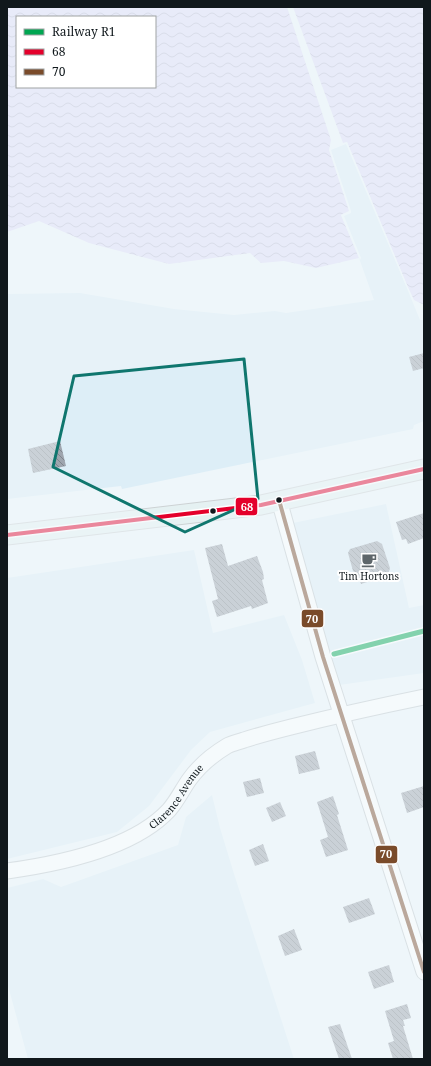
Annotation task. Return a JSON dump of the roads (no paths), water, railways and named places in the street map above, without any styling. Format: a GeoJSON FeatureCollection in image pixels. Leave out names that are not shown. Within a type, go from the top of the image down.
{"type":"FeatureCollection","features":[{"type":"Feature","properties":{"kind":"main road"},"geometry":{"type":"LineString","coordinates":[[7,535],[253,506],[424,469]]}},
{"type":"Feature","properties":{"kind":"street"},"geometry":{"type":"LineString","coordinates":[[278,500],[323,658],[424,972]]}},
{"type":"Feature","properties":{"kind":"street","name":"Clarence Avenue"},"geometry":{"type":"LineString","coordinates":[[7,871],[47,864],[90,853],[129,839],[145,830],[160,819],[173,805],[201,765],[214,754],[229,745],[266,733],[424,697]]}},
{"type":"Feature","properties":{"kind":"water"},"geometry":{"type":"Polygon","coordinates":[[[7,7],[424,7],[424,305],[414,300],[347,142],[329,149],[350,211],[341,215],[359,258],[316,268],[284,261],[261,263],[250,253],[169,264],[89,243],[39,221],[7,232],[7,7]]]}},
{"type":"Feature","properties":{"kind":"rail line","name":"R1"},"geometry":{"type":"LineString","coordinates":[[334,654],[424,631]]}},
{"type":"Feature","properties":{"kind":"place","name":"Tim Hortons"},"geometry":{"type":"Point","coordinates":[369,560]}}]}
